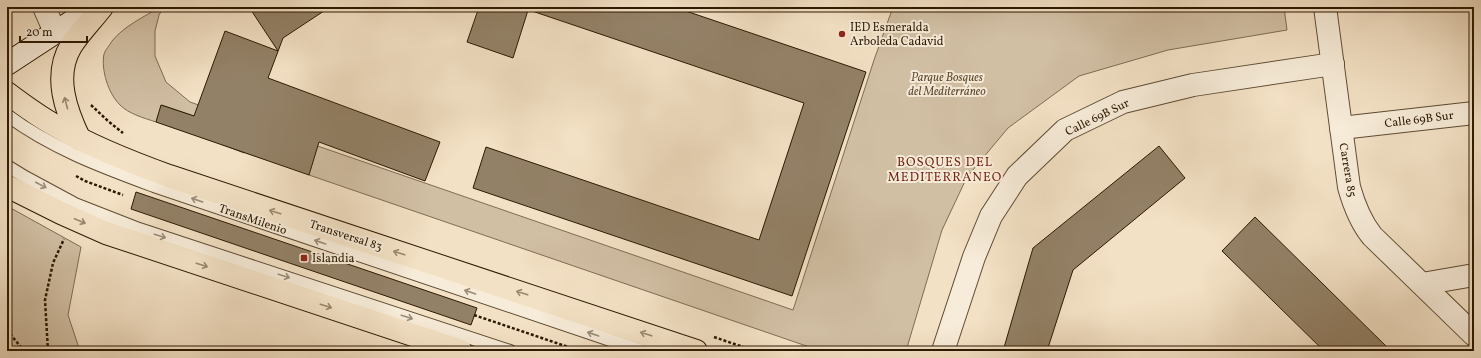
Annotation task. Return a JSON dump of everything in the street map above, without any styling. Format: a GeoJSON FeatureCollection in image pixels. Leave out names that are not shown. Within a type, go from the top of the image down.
{"type":"FeatureCollection","features":[{"type":"Feature","properties":{"kind":"main road"},"geometry":{"type":"LineString","coordinates":[[80,140],[65,102],[62,70],[71,46],[102,7]]}},
{"type":"Feature","properties":{"kind":"main road","name":"Transversal 83"},"geometry":{"type":"LineString","coordinates":[[7,93],[54,126],[80,140],[169,176],[696,351]]}},
{"type":"Feature","properties":{"kind":"main road"},"geometry":{"type":"LineString","coordinates":[[7,186],[54,210],[106,232],[461,351]]}},
{"type":"Feature","properties":{"kind":"street"},"geometry":{"type":"LineString","coordinates":[[44,7],[55,32]]}},
{"type":"Feature","properties":{"kind":"street"},"geometry":{"type":"LineString","coordinates":[[7,64],[94,7]]}},
{"type":"Feature","properties":{"kind":"street","name":"Carrera 85"},"geometry":{"type":"LineString","coordinates":[[1325,7],[1349,187],[1354,205],[1363,225],[1372,236],[1474,335]]}},
{"type":"Feature","properties":{"kind":"street","name":"Calle 69B Sur"},"geometry":{"type":"LineString","coordinates":[[943,351],[974,257],[991,216],[1017,176],[1065,130],[1123,102],[1193,85],[1332,64]]}},
{"type":"Feature","properties":{"kind":"street","name":"Calle 69B Sur"},"geometry":{"type":"LineString","coordinates":[[1341,128],[1474,113]]}},
{"type":"Feature","properties":{"kind":"street"},"geometry":{"type":"LineString","coordinates":[[1422,284],[1474,275]]}},
{"type":"Feature","properties":{"kind":"lane","name":"TransMilenio"},"geometry":{"type":"LineString","coordinates":[[7,115],[28,130],[59,148],[106,168],[643,351]]}},
{"type":"Feature","properties":{"kind":"lane"},"geometry":{"type":"LineString","coordinates":[[7,166],[75,204],[139,229],[510,351]]}},
{"type":"Feature","properties":{"kind":"path"},"geometry":{"type":"LineString","coordinates":[[48,351],[45,300],[53,263],[64,237]]}},
{"type":"Feature","properties":{"kind":"path"},"geometry":{"type":"LineString","coordinates":[[474,315],[580,351]]}},
{"type":"Feature","properties":{"kind":"path"},"geometry":{"type":"LineString","coordinates":[[7,330],[24,351]]}},
{"type":"Feature","properties":{"kind":"green space","name":"Parque Bosques del Mediterráneo"},"geometry":{"type":"Polygon","coordinates":[[[160,7],[164,7],[159,15],[155,31],[155,56],[166,82],[190,102],[793,310],[874,60],[893,7],[1284,7],[1287,30],[1168,50],[1079,76],[1008,128],[967,177],[942,230],[906,351],[821,351],[309,175],[249,137],[244,153],[221,144],[226,127],[162,105],[156,122],[132,113],[120,105],[109,88],[106,81],[103,60],[104,54],[112,41],[122,31],[134,22],[160,7]]]}},
{"type":"Feature","properties":{"kind":"green space"},"geometry":{"type":"Polygon","coordinates":[[[7,206],[81,247],[68,315],[80,351],[7,351],[7,206]]]}},
{"type":"Feature","properties":{"kind":"building"},"geometry":{"type":"Polygon","coordinates":[[[249,7],[330,7],[283,38],[268,78],[440,142],[425,181],[319,142],[309,175],[156,122],[161,105],[194,116],[225,31],[278,51],[249,7]]]}},
{"type":"Feature","properties":{"kind":"building"},"geometry":{"type":"Polygon","coordinates":[[[479,7],[529,7],[513,58],[467,42],[479,7]]]}},
{"type":"Feature","properties":{"kind":"building"},"geometry":{"type":"Polygon","coordinates":[[[530,7],[674,7],[866,72],[792,296],[473,188],[486,147],[759,240],[804,103],[529,10],[530,7]]]}},
{"type":"Feature","properties":{"kind":"building"},"geometry":{"type":"Polygon","coordinates":[[[1159,146],[1185,178],[1073,270],[1047,351],[1003,351],[1033,248],[1159,146]]]}},
{"type":"Feature","properties":{"kind":"building","name":"Islandia"},"geometry":{"type":"Polygon","coordinates":[[[136,192],[477,308],[471,325],[131,209],[136,192]]]}},
{"type":"Feature","properties":{"kind":"building"},"geometry":{"type":"Polygon","coordinates":[[[1255,217],[1391,351],[1324,351],[1222,251],[1255,217]]]}},
{"type":"Feature","properties":{"kind":"place","name":"IED Esmeralda Arboleda Cadavid"},"geometry":{"type":"Point","coordinates":[842,34]}},
{"type":"Feature","properties":{"kind":"place","name":"Islandia"},"geometry":{"type":"Point","coordinates":[304,258]}},
{"type":"Feature","properties":{"kind":"district","name":"BOSQUES DEL MEDITERRANEO"},"geometry":{"type":"Point","coordinates":[945,168]}}]}
